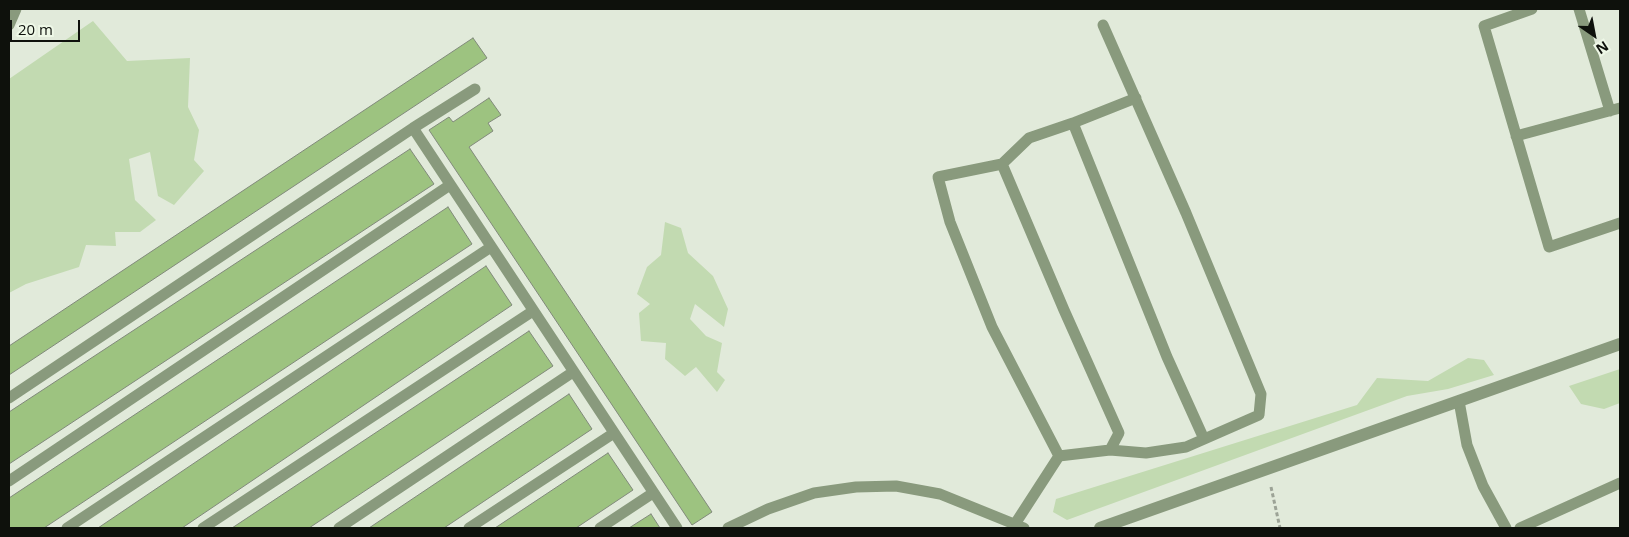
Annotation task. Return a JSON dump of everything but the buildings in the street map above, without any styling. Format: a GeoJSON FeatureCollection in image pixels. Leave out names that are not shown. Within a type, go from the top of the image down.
{"type":"FeatureCollection","features":[{"type":"Feature","properties":{"kind":"street"},"geometry":{"type":"LineString","coordinates":[[1100,528],[1620,344]]}},
{"type":"Feature","properties":{"kind":"lane"},"geometry":{"type":"LineString","coordinates":[[9,25],[16,9]]}},
{"type":"Feature","properties":{"kind":"lane"},"geometry":{"type":"LineString","coordinates":[[1532,9],[1484,26],[1549,247],[1620,223]]}},
{"type":"Feature","properties":{"kind":"lane"},"geometry":{"type":"LineString","coordinates":[[1516,136],[1615,109],[1579,9]]}},
{"type":"Feature","properties":{"kind":"lane"},"geometry":{"type":"LineString","coordinates":[[1059,456],[1110,450],[1146,453],[1186,447],[1259,415],[1261,394],[1186,213],[1104,25]]}},
{"type":"Feature","properties":{"kind":"lane"},"geometry":{"type":"LineString","coordinates":[[9,398],[413,128],[475,89]]}},
{"type":"Feature","properties":{"kind":"lane"},"geometry":{"type":"LineString","coordinates":[[1059,456],[992,327],[950,222],[938,177],[1002,164],[1029,138],[1136,98]]}},
{"type":"Feature","properties":{"kind":"lane"},"geometry":{"type":"LineString","coordinates":[[1072,123],[1167,357],[1204,439]]}},
{"type":"Feature","properties":{"kind":"lane"},"geometry":{"type":"LineString","coordinates":[[413,128],[677,528]]}},
{"type":"Feature","properties":{"kind":"lane"},"geometry":{"type":"LineString","coordinates":[[1002,164],[1064,310],[1119,432],[1110,450]]}},
{"type":"Feature","properties":{"kind":"lane"},"geometry":{"type":"LineString","coordinates":[[9,481],[450,186]]}},
{"type":"Feature","properties":{"kind":"lane"},"geometry":{"type":"LineString","coordinates":[[67,528],[491,247]]}},
{"type":"Feature","properties":{"kind":"lane"},"geometry":{"type":"LineString","coordinates":[[203,528],[533,311]]}},
{"type":"Feature","properties":{"kind":"lane"},"geometry":{"type":"LineString","coordinates":[[339,528],[573,372]]}},
{"type":"Feature","properties":{"kind":"lane"},"geometry":{"type":"LineString","coordinates":[[1459,401],[1467,444],[1483,486],[1506,528]]}},
{"type":"Feature","properties":{"kind":"lane"},"geometry":{"type":"LineString","coordinates":[[469,528],[614,433]]}},
{"type":"Feature","properties":{"kind":"lane"},"geometry":{"type":"LineString","coordinates":[[728,528],[768,509],[814,493],[856,487],[896,486],[940,494],[1020,526],[1059,456]]}},
{"type":"Feature","properties":{"kind":"lane"},"geometry":{"type":"LineString","coordinates":[[1520,528],[1620,483]]}},
{"type":"Feature","properties":{"kind":"lane"},"geometry":{"type":"LineString","coordinates":[[600,528],[653,493]]}},
{"type":"Feature","properties":{"kind":"path"},"geometry":{"type":"LineString","coordinates":[[1266,470],[1280,528]]}},
{"type":"Feature","properties":{"kind":"green space"},"geometry":{"type":"Polygon","coordinates":[[[93,21],[127,61],[190,58],[188,107],[199,130],[194,160],[204,171],[174,205],[158,196],[150,152],[129,159],[135,200],[156,220],[140,232],[115,232],[116,246],[86,245],[79,267],[26,284],[9,293],[9,79],[93,21]]]}},
{"type":"Feature","properties":{"kind":"green space"},"geometry":{"type":"Polygon","coordinates":[[[665,222],[681,228],[688,253],[713,276],[728,309],[724,327],[695,304],[690,319],[706,336],[722,343],[717,372],[725,380],[717,392],[696,367],[685,376],[665,359],[666,343],[641,341],[639,313],[650,304],[637,294],[647,267],[661,255],[665,222]]]}},
{"type":"Feature","properties":{"kind":"green space"},"geometry":{"type":"Polygon","coordinates":[[[1468,358],[1484,360],[1494,375],[1448,389],[1407,396],[1067,520],[1053,512],[1056,499],[1357,405],[1377,378],[1428,381],[1468,358]]]}},
{"type":"Feature","properties":{"kind":"green space"},"geometry":{"type":"Polygon","coordinates":[[[1620,369],[1620,403],[1604,409],[1581,404],[1569,386],[1620,369]]]}}]}
